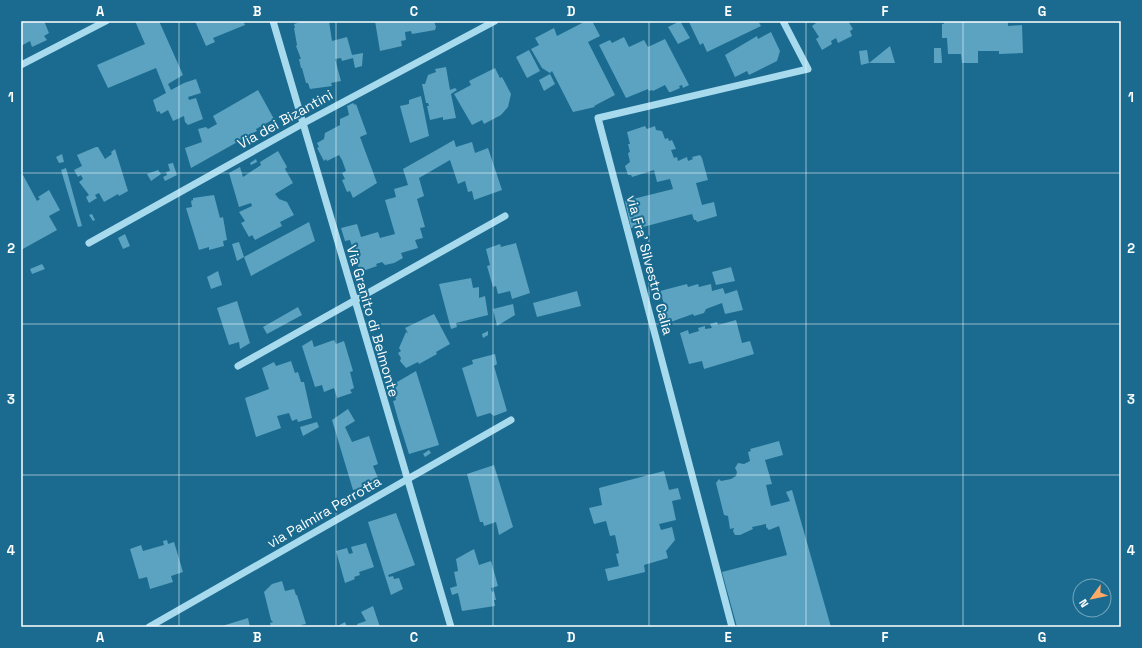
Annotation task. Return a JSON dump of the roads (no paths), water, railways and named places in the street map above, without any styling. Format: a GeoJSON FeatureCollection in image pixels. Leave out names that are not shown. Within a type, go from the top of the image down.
{"type":"FeatureCollection","features":[{"type":"Feature","properties":{"kind":"street"},"geometry":{"type":"LineString","coordinates":[[21,65],[106,21]]}},
{"type":"Feature","properties":{"kind":"street","name":"Via Granito di Belmonte"},"geometry":{"type":"LineString","coordinates":[[273,21],[302,124],[451,627]]}},
{"type":"Feature","properties":{"kind":"street","name":"Via dei Bizantini"},"geometry":{"type":"LineString","coordinates":[[89,243],[302,124],[495,21]]}},
{"type":"Feature","properties":{"kind":"street","name":"via Fra' Silvestro Calia"},"geometry":{"type":"LineString","coordinates":[[732,627],[598,118],[808,69],[783,21]]}},
{"type":"Feature","properties":{"kind":"street"},"geometry":{"type":"LineString","coordinates":[[238,366],[505,216]]}},
{"type":"Feature","properties":{"kind":"street","name":"via Palmira Perrotta"},"geometry":{"type":"LineString","coordinates":[[149,627],[511,420]]}}]}
